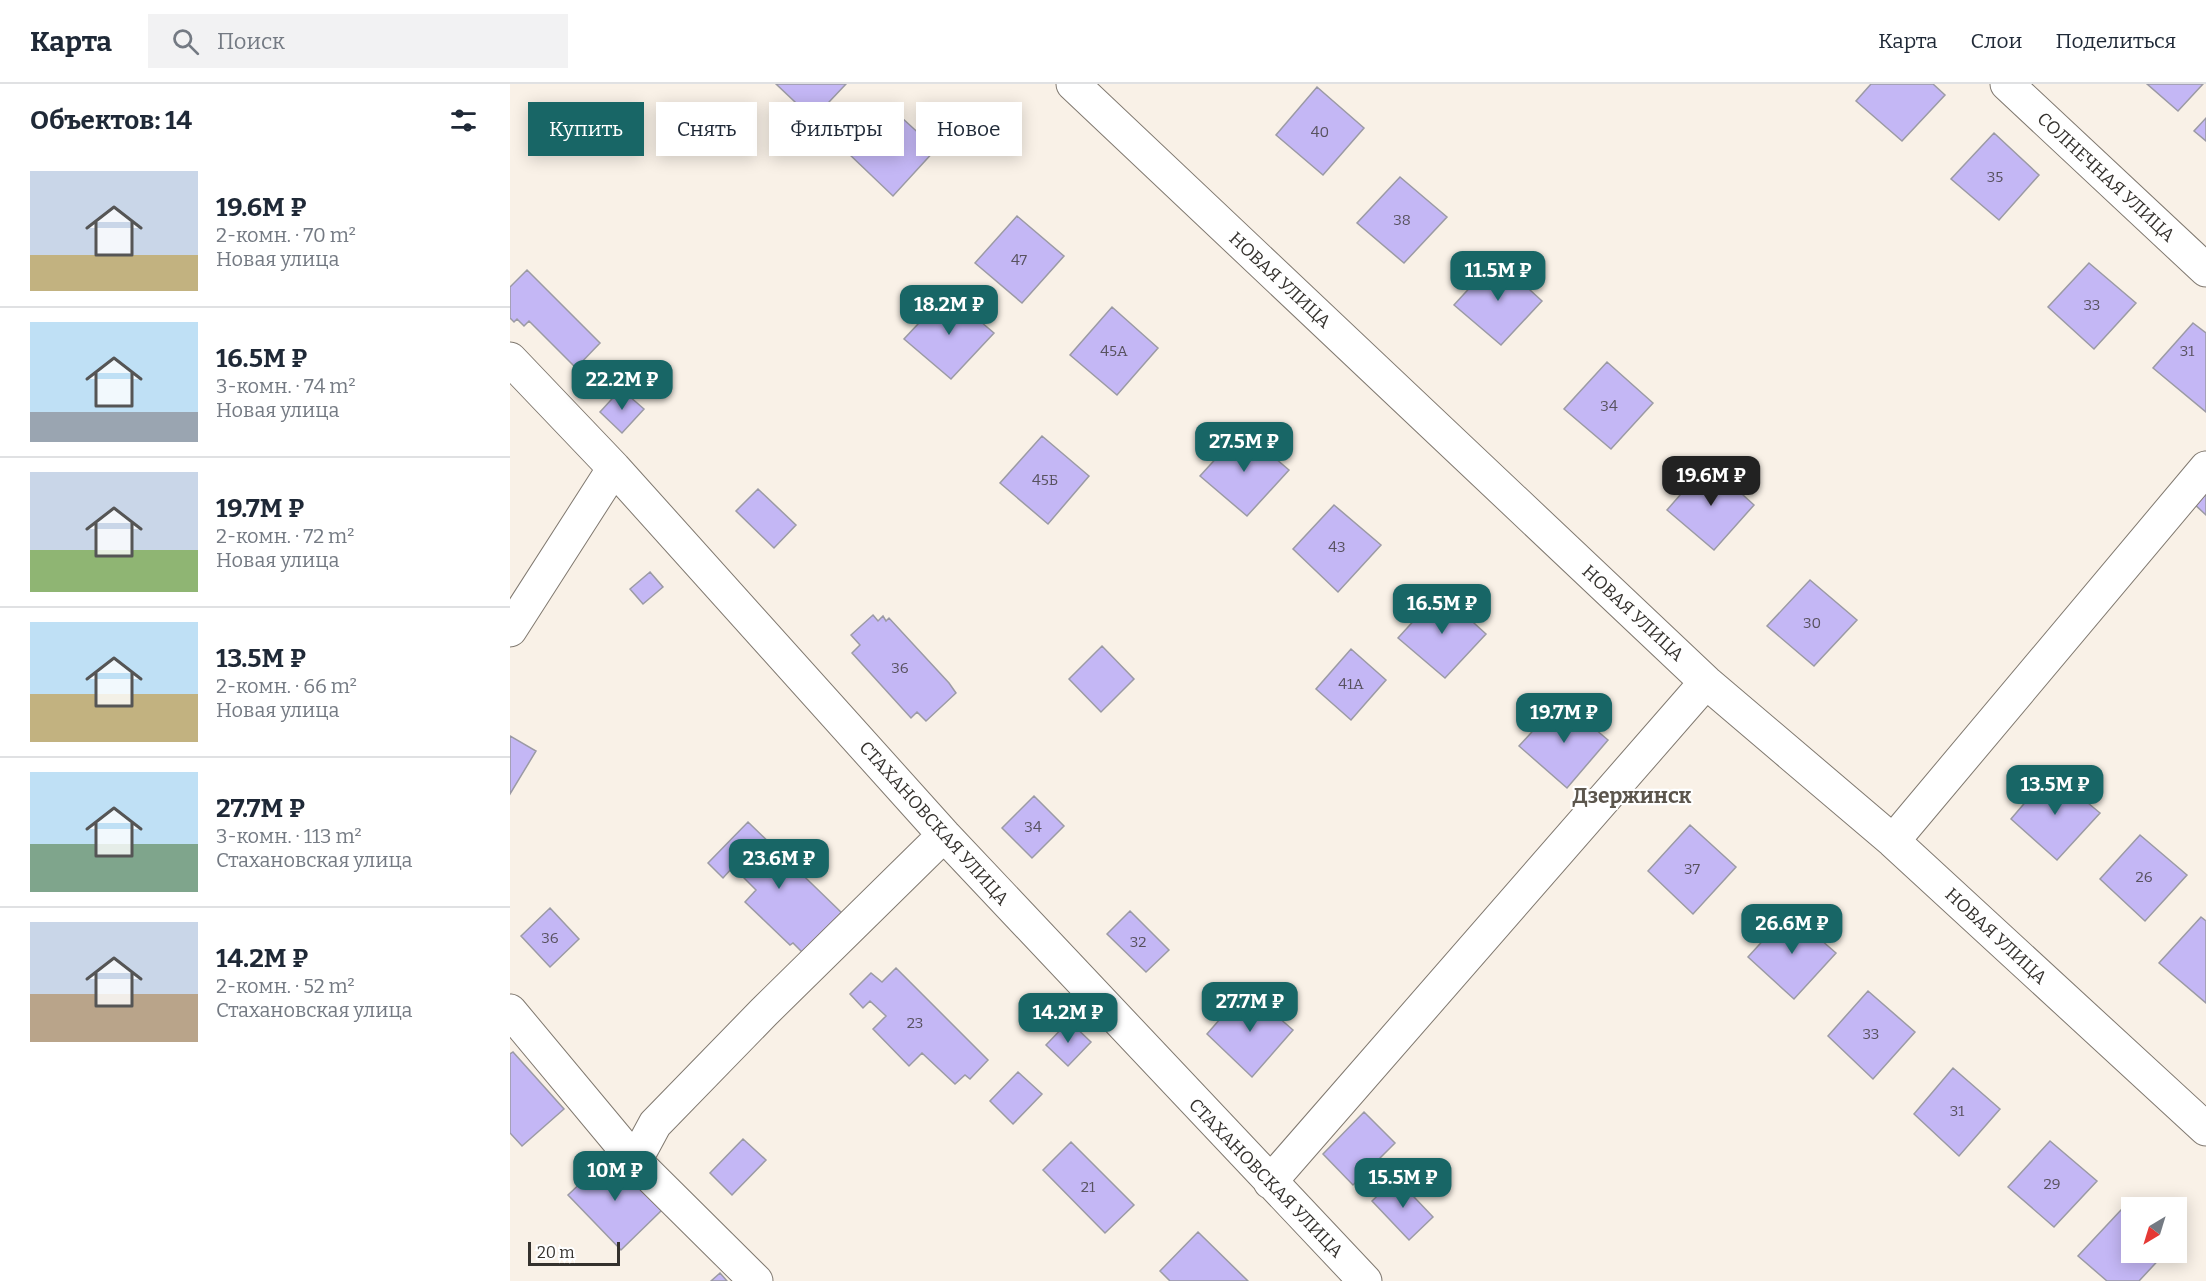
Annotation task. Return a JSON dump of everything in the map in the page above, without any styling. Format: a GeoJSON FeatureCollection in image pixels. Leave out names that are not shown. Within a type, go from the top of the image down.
{"type":"FeatureCollection","features":[{"type":"Feature","properties":{"kind":"street","name":"НОВАЯ УЛИЦА"},"geometry":{"type":"LineString","coordinates":[[1073,84],[1706,682],[1893,841],[2206,1129]]}},
{"type":"Feature","properties":{"kind":"street","name":"СОЛНЕЧНАЯ УЛИЦА"},"geometry":{"type":"LineString","coordinates":[[2007,84],[2206,270]]}},
{"type":"Feature","properties":{"kind":"street","name":"СТАХАНОВСКАЯ УЛИЦА"},"geometry":{"type":"LineString","coordinates":[[510,359],[614,468],[944,835],[1365,1281]]}},
{"type":"Feature","properties":{"kind":"street"},"geometry":{"type":"LineString","coordinates":[[510,630],[614,468]]}},
{"type":"Feature","properties":{"kind":"street"},"geometry":{"type":"LineString","coordinates":[[1893,841],[2206,468]]}},
{"type":"Feature","properties":{"kind":"street"},"geometry":{"type":"LineString","coordinates":[[1270,1182],[1706,682]]}},
{"type":"Feature","properties":{"kind":"street"},"geometry":{"type":"LineString","coordinates":[[635,1161],[655,1124],[764,1012],[944,835]]}},
{"type":"Feature","properties":{"kind":"street"},"geometry":{"type":"LineString","coordinates":[[510,1011],[635,1161],[756,1281]]}},
{"type":"Feature","properties":{"kind":"building"},"geometry":{"type":"Polygon","coordinates":[[[776,84],[846,84],[829,102],[795,102],[776,84]]]}},
{"type":"Feature","properties":{"kind":"building"},"geometry":{"type":"Polygon","coordinates":[[[1871,84],[1933,84],[1945,95],[1902,141],[1856,101],[1871,84]]]}},
{"type":"Feature","properties":{"kind":"building"},"geometry":{"type":"Polygon","coordinates":[[[2147,84],[2203,84],[2178,111],[2147,84]]]}},
{"type":"Feature","properties":{"kind":"building"},"geometry":{"type":"Polygon","coordinates":[[[1317,87],[1364,128],[1323,175],[1276,135],[1317,87]]]}},
{"type":"Feature","properties":{"kind":"building"},"geometry":{"type":"Polygon","coordinates":[[[2206,118],[2206,141],[2194,131],[2206,118]]]}},
{"type":"Feature","properties":{"kind":"building"},"geometry":{"type":"Polygon","coordinates":[[[904,120],[916,131],[916,156],[930,156],[893,196],[851,156],[904,156],[904,120]]]}},
{"type":"Feature","properties":{"kind":"building"},"geometry":{"type":"Polygon","coordinates":[[[1994,133],[2039,175],[1999,220],[1951,179],[1994,133]]]}},
{"type":"Feature","properties":{"kind":"building"},"geometry":{"type":"Polygon","coordinates":[[[1400,177],[1447,217],[1404,263],[1357,223],[1400,177]]]}},
{"type":"Feature","properties":{"kind":"building"},"geometry":{"type":"Polygon","coordinates":[[[1017,216],[1064,256],[1022,303],[975,263],[1017,216]]]}},
{"type":"Feature","properties":{"kind":"building"},"geometry":{"type":"Polygon","coordinates":[[[1496,259],[1542,301],[1501,345],[1454,305],[1496,259]]]}},
{"type":"Feature","properties":{"kind":"building"},"geometry":{"type":"Polygon","coordinates":[[[2089,263],[2136,303],[2094,349],[2048,307],[2089,263]]]}},
{"type":"Feature","properties":{"kind":"building"},"geometry":{"type":"Polygon","coordinates":[[[527,270],[600,343],[576,368],[529,321],[524,326],[517,319],[514,322],[510,318],[510,287],[527,270]]]}},
{"type":"Feature","properties":{"kind":"building"},"geometry":{"type":"Polygon","coordinates":[[[947,293],[994,333],[951,379],[904,339],[947,293]]]}},
{"type":"Feature","properties":{"kind":"building"},"geometry":{"type":"Polygon","coordinates":[[[1112,307],[1158,348],[1117,395],[1070,355],[1112,307]]]}},
{"type":"Feature","properties":{"kind":"building"},"geometry":{"type":"Polygon","coordinates":[[[2193,323],[2206,333],[2206,412],[2153,368],[2193,323]]]}},
{"type":"Feature","properties":{"kind":"building"},"geometry":{"type":"Polygon","coordinates":[[[1607,362],[1653,403],[1611,449],[1564,409],[1607,362]]]}},
{"type":"Feature","properties":{"kind":"building"},"geometry":{"type":"Polygon","coordinates":[[[621,389],[644,409],[622,433],[600,412],[621,389]]]}},
{"type":"Feature","properties":{"kind":"building"},"geometry":{"type":"Polygon","coordinates":[[[1242,430],[1289,470],[1247,516],[1200,476],[1242,430]]]}},
{"type":"Feature","properties":{"kind":"building"},"geometry":{"type":"Polygon","coordinates":[[[1042,436],[1089,476],[1048,524],[1000,483],[1042,436]]]}},
{"type":"Feature","properties":{"kind":"building"},"geometry":{"type":"Polygon","coordinates":[[[1708,463],[1754,505],[1714,550],[1667,510],[1708,463]]]}},
{"type":"Feature","properties":{"kind":"building"},"geometry":{"type":"Polygon","coordinates":[[[2206,487],[2206,515],[2192,502],[2206,487]]]}},
{"type":"Feature","properties":{"kind":"building"},"geometry":{"type":"Polygon","coordinates":[[[758,489],[796,525],[774,548],[736,511],[758,489]]]}},
{"type":"Feature","properties":{"kind":"building"},"geometry":{"type":"Polygon","coordinates":[[[1334,505],[1381,545],[1338,592],[1293,549],[1334,505]]]}},
{"type":"Feature","properties":{"kind":"building"},"geometry":{"type":"Polygon","coordinates":[[[650,572],[663,587],[643,604],[630,589],[650,572]]]}},
{"type":"Feature","properties":{"kind":"building"},"geometry":{"type":"Polygon","coordinates":[[[1810,580],[1857,620],[1814,666],[1767,626],[1810,580]]]}},
{"type":"Feature","properties":{"kind":"building"},"geometry":{"type":"Polygon","coordinates":[[[1440,592],[1486,634],[1445,678],[1398,638],[1440,592]]]}},
{"type":"Feature","properties":{"kind":"building"},"geometry":{"type":"Polygon","coordinates":[[[873,615],[878,621],[883,616],[886,621],[889,618],[956,693],[926,721],[917,712],[911,718],[852,653],[860,645],[851,635],[873,615]]]}},
{"type":"Feature","properties":{"kind":"building"},"geometry":{"type":"Polygon","coordinates":[[[1102,646],[1134,679],[1101,712],[1069,679],[1102,646]]]}},
{"type":"Feature","properties":{"kind":"building"},"geometry":{"type":"Polygon","coordinates":[[[1351,649],[1386,680],[1351,720],[1316,689],[1351,649]]]}},
{"type":"Feature","properties":{"kind":"building"},"geometry":{"type":"Polygon","coordinates":[[[1561,700],[1608,740],[1567,788],[1519,746],[1561,700]]]}},
{"type":"Feature","properties":{"kind":"building"},"geometry":{"type":"Polygon","coordinates":[[[510,736],[536,751],[510,794],[510,736]]]}},
{"type":"Feature","properties":{"kind":"building"},"geometry":{"type":"Polygon","coordinates":[[[2051,772],[2100,813],[2057,860],[2011,819],[2051,772]]]}},
{"type":"Feature","properties":{"kind":"building"},"geometry":{"type":"Polygon","coordinates":[[[1034,796],[1064,826],[1032,858],[1002,828],[1034,796]]]}},
{"type":"Feature","properties":{"kind":"building"},"geometry":{"type":"Polygon","coordinates":[[[748,822],[845,916],[806,956],[793,943],[790,945],[745,902],[756,890],[733,867],[723,878],[708,863],[748,822]]]}},
{"type":"Feature","properties":{"kind":"building"},"geometry":{"type":"Polygon","coordinates":[[[1690,825],[1736,867],[1693,914],[1648,871],[1690,825]]]}},
{"type":"Feature","properties":{"kind":"building"},"geometry":{"type":"Polygon","coordinates":[[[2140,835],[2187,875],[2145,921],[2100,879],[2140,835]]]}},
{"type":"Feature","properties":{"kind":"building"},"geometry":{"type":"Polygon","coordinates":[[[550,908],[579,939],[550,967],[521,936],[550,908]]]}},
{"type":"Feature","properties":{"kind":"building"},"geometry":{"type":"Polygon","coordinates":[[[1130,911],[1169,950],[1146,972],[1107,934],[1130,911]]]}},
{"type":"Feature","properties":{"kind":"building"},"geometry":{"type":"Polygon","coordinates":[[[1789,912],[1836,953],[1794,999],[1748,957],[1789,912]]]}},
{"type":"Feature","properties":{"kind":"building"},"geometry":{"type":"Polygon","coordinates":[[[2201,917],[2206,921],[2206,1003],[2159,963],[2201,917]]]}},
{"type":"Feature","properties":{"kind":"building"},"geometry":{"type":"Polygon","coordinates":[[[896,968],[988,1060],[970,1079],[965,1075],[955,1084],[922,1053],[909,1066],[873,1029],[886,1016],[870,1001],[863,1008],[850,994],[871,973],[882,982],[896,968]]]}},
{"type":"Feature","properties":{"kind":"building"},"geometry":{"type":"Polygon","coordinates":[[[1246,989],[1293,1030],[1252,1077],[1207,1034],[1246,989]]]}},
{"type":"Feature","properties":{"kind":"building"},"geometry":{"type":"Polygon","coordinates":[[[1868,991],[1915,1032],[1873,1079],[1828,1036],[1868,991]]]}},
{"type":"Feature","properties":{"kind":"building"},"geometry":{"type":"Polygon","coordinates":[[[1069,1021],[1091,1042],[1068,1066],[1046,1045],[1069,1021]]]}},
{"type":"Feature","properties":{"kind":"building"},"geometry":{"type":"Polygon","coordinates":[[[513,1052],[564,1109],[522,1146],[510,1133],[510,1054],[513,1052]]]}},
{"type":"Feature","properties":{"kind":"building"},"geometry":{"type":"Polygon","coordinates":[[[1953,1068],[2000,1109],[1959,1156],[1914,1114],[1953,1068]]]}},
{"type":"Feature","properties":{"kind":"building"},"geometry":{"type":"Polygon","coordinates":[[[1018,1072],[1042,1094],[1013,1124],[990,1101],[1018,1072]]]}},
{"type":"Feature","properties":{"kind":"building"},"geometry":{"type":"Polygon","coordinates":[[[1364,1112],[1395,1143],[1353,1185],[1323,1154],[1364,1112]]]}},
{"type":"Feature","properties":{"kind":"building"},"geometry":{"type":"Polygon","coordinates":[[[743,1139],[766,1160],[732,1195],[710,1173],[743,1139]]]}},
{"type":"Feature","properties":{"kind":"building"},"geometry":{"type":"Polygon","coordinates":[[[2050,1141],[2097,1181],[2054,1227],[2008,1187],[2050,1141]]]}},
{"type":"Feature","properties":{"kind":"building"},"geometry":{"type":"Polygon","coordinates":[[[1071,1142],[1134,1205],[1105,1233],[1043,1170],[1071,1142]]]}},
{"type":"Feature","properties":{"kind":"building"},"geometry":{"type":"Polygon","coordinates":[[[610,1155],[662,1210],[621,1250],[568,1195],[610,1155]]]}},
{"type":"Feature","properties":{"kind":"building"},"geometry":{"type":"Polygon","coordinates":[[[1396,1178],[1433,1217],[1409,1240],[1372,1201],[1396,1178]]]}},
{"type":"Feature","properties":{"kind":"building"},"geometry":{"type":"Polygon","coordinates":[[[2121,1210],[2121,1263],[2156,1263],[2139,1281],[2107,1281],[2078,1256],[2121,1210]]]}},
{"type":"Feature","properties":{"kind":"building"},"geometry":{"type":"Polygon","coordinates":[[[1198,1232],[1248,1281],[1170,1281],[1160,1271],[1198,1232]]]}},
{"type":"Feature","properties":{"kind":"building"},"geometry":{"type":"Polygon","coordinates":[[[720,1273],[727,1281],[711,1281],[720,1273]]]}},
{"type":"Feature","properties":{"kind":"district","name":"Дзержинск"},"geometry":{"type":"Point","coordinates":[1632,796]}}]}
